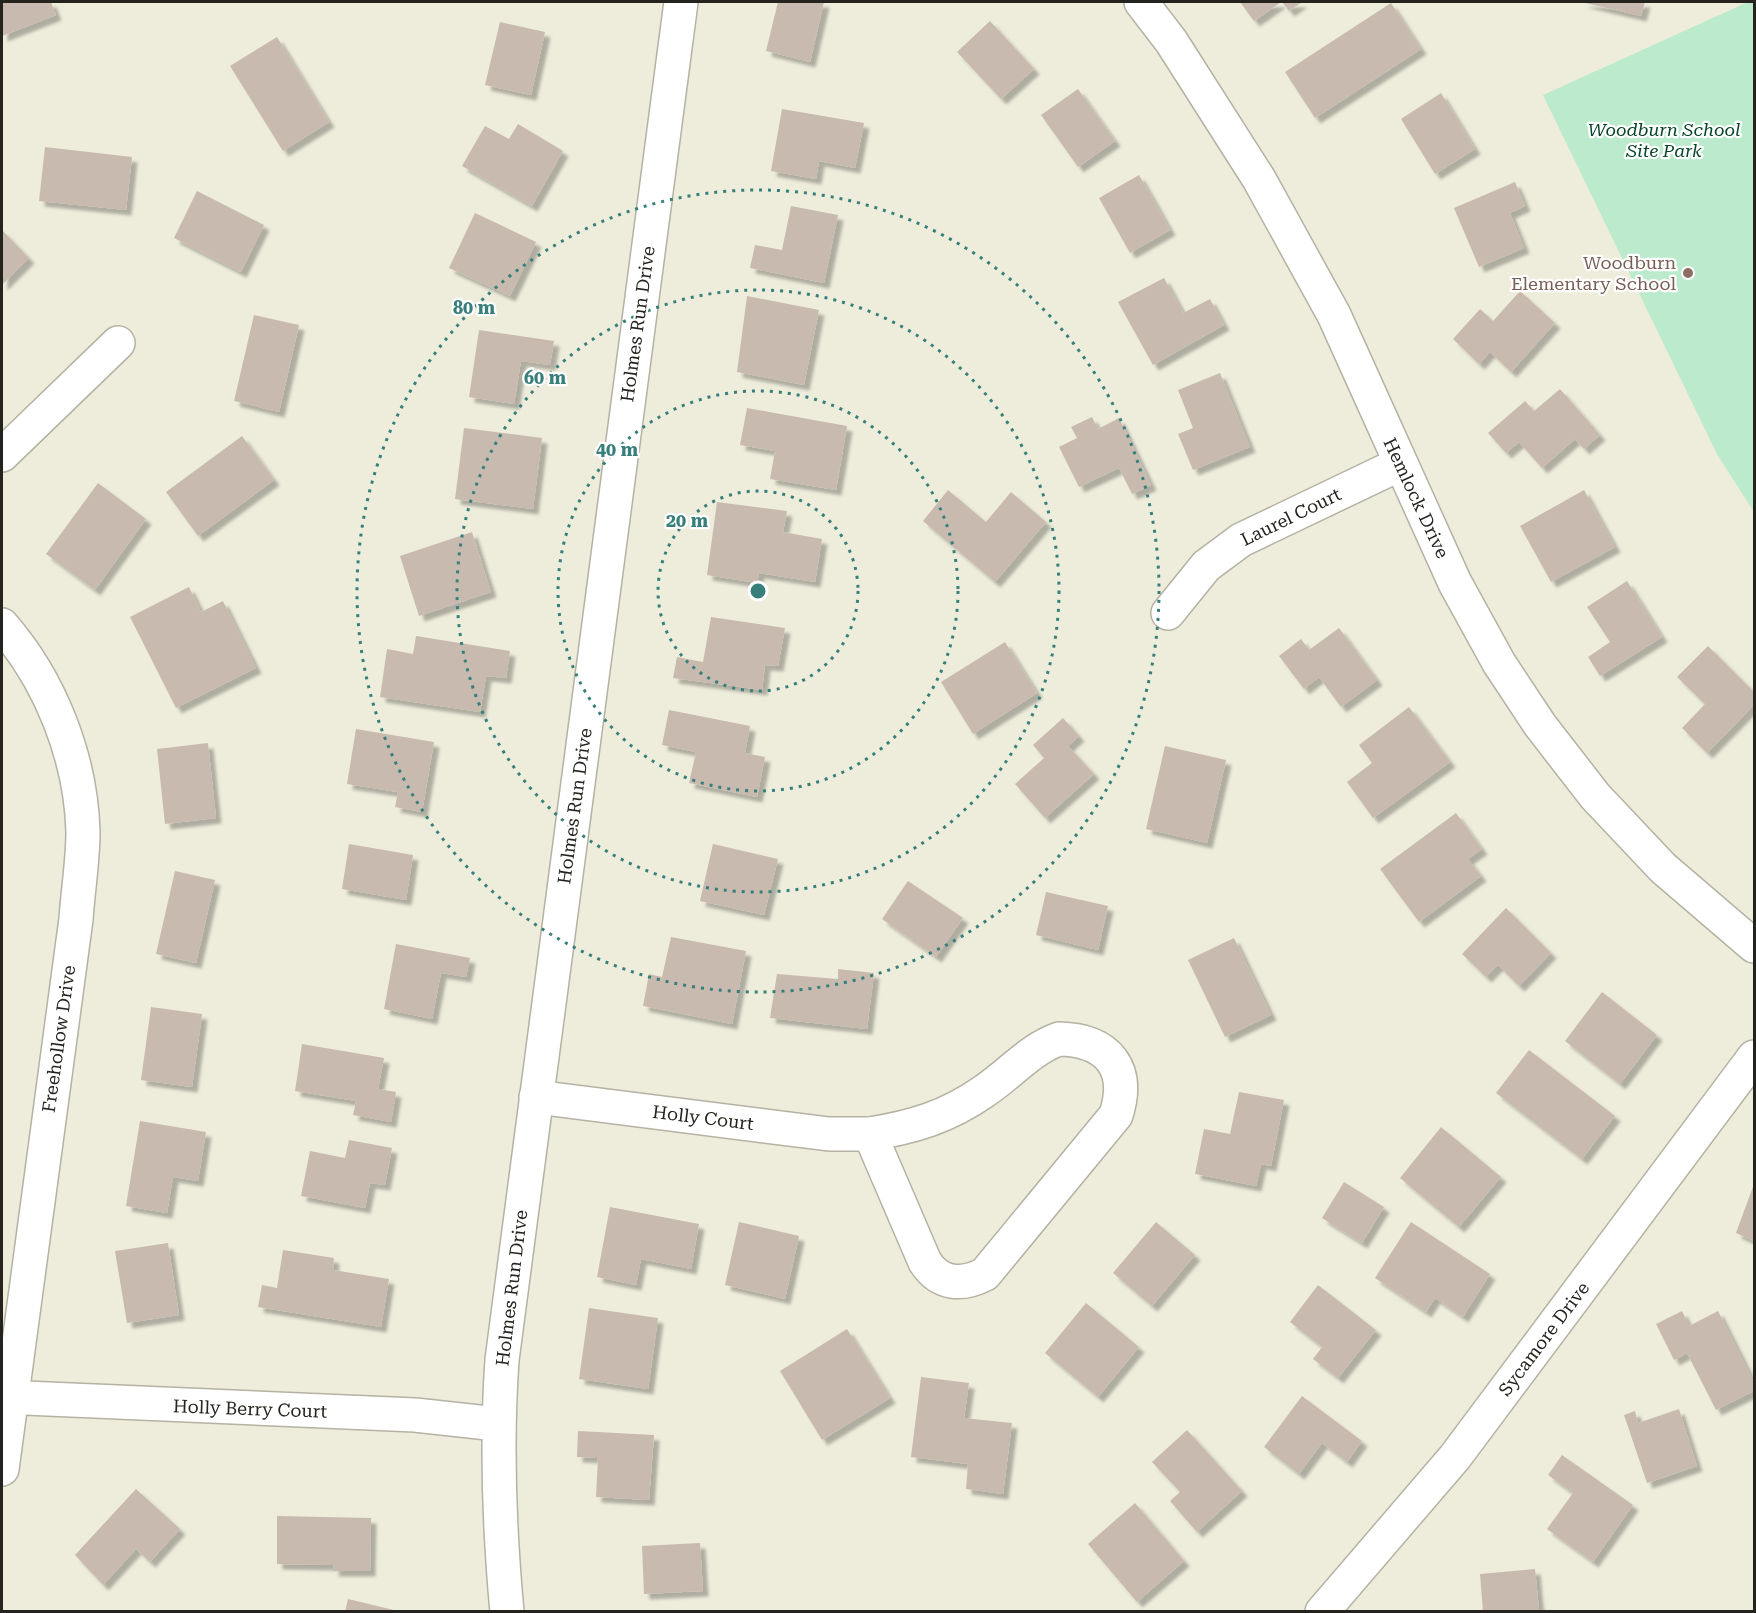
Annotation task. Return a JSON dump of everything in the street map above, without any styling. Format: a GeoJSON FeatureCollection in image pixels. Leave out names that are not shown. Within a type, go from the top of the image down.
{"type":"FeatureCollection","features":[{"type":"Feature","properties":{"kind":"street","name":"Holmes Run Drive"},"geometry":{"type":"LineString","coordinates":[[507,1611],[498,1517],[497,1424],[502,1360],[681,2]]}},
{"type":"Feature","properties":{"kind":"street","name":"Hemlock Drive"},"geometry":{"type":"LineString","coordinates":[[1141,2],[1171,41],[1259,180],[1334,315],[1455,583],[1499,663],[1540,725],[1595,796],[1664,868],[1755,946]]}},
{"type":"Feature","properties":{"kind":"street"},"geometry":{"type":"LineString","coordinates":[[2,455],[118,343]]}},
{"type":"Feature","properties":{"kind":"street","name":"Laurel Court"},"geometry":{"type":"LineString","coordinates":[[1168,613],[1206,566],[1241,540],[1400,464]]}},
{"type":"Feature","properties":{"kind":"street","name":"Freehollow Drive"},"geometry":{"type":"LineString","coordinates":[[2,625],[17,642],[43,685],[65,735],[80,799],[83,833],[76,919],[6,1398],[2,1469]]}},
{"type":"Feature","properties":{"kind":"street","name":"Holly Court"},"geometry":{"type":"LineString","coordinates":[[536,1097],[829,1134],[870,1134],[912,1127],[954,1110],[984,1092],[1044,1044],[1059,1039],[1076,1039],[1102,1050],[1115,1063],[1122,1085],[1116,1115],[985,1274],[969,1282],[953,1283],[930,1271],[870,1134]]}},
{"type":"Feature","properties":{"kind":"street","name":"Sycamore Drive"},"geometry":{"type":"LineString","coordinates":[[1322,1611],[1455,1457],[1755,1057]]}},
{"type":"Feature","properties":{"kind":"street","name":"Holly Berry Court"},"geometry":{"type":"LineString","coordinates":[[6,1398],[415,1415],[497,1424]]}},
{"type":"Feature","properties":{"kind":"green space","name":"Woodburn School Site Park"},"geometry":{"type":"Polygon","coordinates":[[[1748,2],[1754,2],[1754,512],[1717,454],[1543,95],[1748,2]]]}},
{"type":"Feature","properties":{"kind":"building"},"geometry":{"type":"Polygon","coordinates":[[[2,2],[51,2],[56,15],[2,36],[2,2]]]}},
{"type":"Feature","properties":{"kind":"building"},"geometry":{"type":"Polygon","coordinates":[[[778,2],[824,2],[810,62],[766,51],[778,2]]]}},
{"type":"Feature","properties":{"kind":"building"},"geometry":{"type":"Polygon","coordinates":[[[1240,2],[1281,2],[1254,21],[1240,2]]]}},
{"type":"Feature","properties":{"kind":"building"},"geometry":{"type":"Polygon","coordinates":[[[1282,2],[1302,2],[1289,11],[1282,2]]]}},
{"type":"Feature","properties":{"kind":"building"},"geometry":{"type":"Polygon","coordinates":[[[1581,2],[1645,2],[1641,16],[1581,2]]]}},
{"type":"Feature","properties":{"kind":"building"},"geometry":{"type":"Polygon","coordinates":[[[1391,3],[1421,49],[1315,118],[1285,72],[1391,3]]]}},
{"type":"Feature","properties":{"kind":"building"},"geometry":{"type":"Polygon","coordinates":[[[990,21],[1034,69],[1001,99],[957,52],[990,21]]]}},
{"type":"Feature","properties":{"kind":"building"},"geometry":{"type":"Polygon","coordinates":[[[500,22],[545,32],[531,95],[485,85],[500,22]]]}},
{"type":"Feature","properties":{"kind":"building"},"geometry":{"type":"Polygon","coordinates":[[[277,37],[329,122],[283,151],[230,66],[277,37]]]}},
{"type":"Feature","properties":{"kind":"building"},"geometry":{"type":"Polygon","coordinates":[[[1078,89],[1115,141],[1078,167],[1041,115],[1078,89]]]}},
{"type":"Feature","properties":{"kind":"building"},"geometry":{"type":"Polygon","coordinates":[[[1441,93],[1475,149],[1435,174],[1401,119],[1441,93]]]}},
{"type":"Feature","properties":{"kind":"building"},"geometry":{"type":"Polygon","coordinates":[[[782,109],[864,123],[855,168],[819,161],[816,179],[771,171],[782,109]]]}},
{"type":"Feature","properties":{"kind":"building"},"geometry":{"type":"Polygon","coordinates":[[[518,124],[563,151],[532,206],[462,166],[485,126],[509,139],[518,124]]]}},
{"type":"Feature","properties":{"kind":"building"},"geometry":{"type":"Polygon","coordinates":[[[45,147],[132,157],[126,210],[39,201],[45,147]]]}},
{"type":"Feature","properties":{"kind":"building"},"geometry":{"type":"Polygon","coordinates":[[[1139,175],[1170,230],[1130,253],[1099,198],[1139,175]]]}},
{"type":"Feature","properties":{"kind":"building"},"geometry":{"type":"Polygon","coordinates":[[[1515,182],[1525,206],[1510,213],[1524,248],[1479,267],[1454,208],[1515,182]]]}},
{"type":"Feature","properties":{"kind":"building"},"geometry":{"type":"Polygon","coordinates":[[[197,191],[264,225],[241,272],[174,238],[197,191]]]}},
{"type":"Feature","properties":{"kind":"building"},"geometry":{"type":"Polygon","coordinates":[[[791,206],[838,215],[824,283],[750,268],[755,245],[782,250],[791,206]]]}},
{"type":"Feature","properties":{"kind":"building"},"geometry":{"type":"Polygon","coordinates":[[[475,213],[536,242],[510,296],[449,268],[475,213]]]}},
{"type":"Feature","properties":{"kind":"building"},"geometry":{"type":"Polygon","coordinates":[[[2,230],[29,258],[2,285],[2,230]]]}},
{"type":"Feature","properties":{"kind":"building"},"geometry":{"type":"Polygon","coordinates":[[[1164,278],[1183,313],[1210,299],[1224,325],[1153,365],[1118,302],[1164,278]]]}},
{"type":"Feature","properties":{"kind":"building"},"geometry":{"type":"Polygon","coordinates":[[[1520,291],[1555,323],[1511,372],[1490,352],[1479,364],[1453,339],[1480,309],[1493,321],[1520,291]]]}},
{"type":"Feature","properties":{"kind":"building"},"geometry":{"type":"Polygon","coordinates":[[[747,296],[819,310],[804,385],[737,372],[747,296]]]}},
{"type":"Feature","properties":{"kind":"building"},"geometry":{"type":"Polygon","coordinates":[[[254,315],[299,325],[279,412],[234,401],[254,315]]]}},
{"type":"Feature","properties":{"kind":"building"},"geometry":{"type":"Polygon","coordinates":[[[479,330],[554,341],[550,365],[521,361],[514,404],[469,397],[479,330]]]}},
{"type":"Feature","properties":{"kind":"building"},"geometry":{"type":"Polygon","coordinates":[[[1220,373],[1250,447],[1193,470],[1178,434],[1193,428],[1178,390],[1220,373]]]}},
{"type":"Feature","properties":{"kind":"building"},"geometry":{"type":"Polygon","coordinates":[[[1560,389],[1600,435],[1584,449],[1575,439],[1542,468],[1519,442],[1506,453],[1488,433],[1525,401],[1534,411],[1560,389]]]}},
{"type":"Feature","properties":{"kind":"building"},"geometry":{"type":"Polygon","coordinates":[[[747,408],[847,426],[836,490],[770,479],[775,451],[740,445],[747,408]]]}},
{"type":"Feature","properties":{"kind":"building"},"geometry":{"type":"Polygon","coordinates":[[[1092,417],[1098,429],[1119,418],[1151,485],[1132,494],[1119,468],[1079,487],[1059,447],[1077,438],[1071,427],[1092,417]]]}},
{"type":"Feature","properties":{"kind":"building"},"geometry":{"type":"Polygon","coordinates":[[[464,428],[542,438],[533,509],[455,499],[464,428]]]}},
{"type":"Feature","properties":{"kind":"building"},"geometry":{"type":"Polygon","coordinates":[[[242,436],[274,480],[198,536],[166,492],[242,436]]]}},
{"type":"Feature","properties":{"kind":"building"},"geometry":{"type":"Polygon","coordinates":[[[98,483],[146,519],[95,590],[46,554],[98,483]]]}},
{"type":"Feature","properties":{"kind":"building"},"geometry":{"type":"Polygon","coordinates":[[[948,490],[986,522],[1011,492],[1046,522],[995,582],[923,521],[948,490]]]}},
{"type":"Feature","properties":{"kind":"building"},"geometry":{"type":"Polygon","coordinates":[[[1584,490],[1615,547],[1551,582],[1520,526],[1584,490]]]}},
{"type":"Feature","properties":{"kind":"building"},"geometry":{"type":"Polygon","coordinates":[[[717,502],[787,511],[783,532],[822,539],[815,582],[759,573],[757,583],[707,575],[717,502]]]}},
{"type":"Feature","properties":{"kind":"building"},"geometry":{"type":"Polygon","coordinates":[[[472,532],[491,592],[419,616],[400,556],[472,532]]]}},
{"type":"Feature","properties":{"kind":"building"},"geometry":{"type":"Polygon","coordinates":[[[1627,581],[1662,637],[1600,676],[1588,657],[1610,642],[1587,607],[1627,581]]]}},
{"type":"Feature","properties":{"kind":"building"},"geometry":{"type":"Polygon","coordinates":[[[189,587],[201,612],[223,601],[256,668],[176,708],[130,617],[189,587]]]}},
{"type":"Feature","properties":{"kind":"building"},"geometry":{"type":"Polygon","coordinates":[[[711,617],[785,628],[778,666],[765,665],[762,690],[673,678],[677,657],[703,662],[711,617]]]}},
{"type":"Feature","properties":{"kind":"building"},"geometry":{"type":"Polygon","coordinates":[[[1339,628],[1377,680],[1341,707],[1319,677],[1304,689],[1279,656],[1301,639],[1309,650],[1339,628]]]}},
{"type":"Feature","properties":{"kind":"building"},"geometry":{"type":"Polygon","coordinates":[[[416,636],[510,651],[506,678],[486,676],[480,712],[380,697],[387,649],[413,654],[416,636]]]}},
{"type":"Feature","properties":{"kind":"building"},"geometry":{"type":"Polygon","coordinates":[[[1005,642],[1037,693],[973,734],[941,682],[1005,642]]]}},
{"type":"Feature","properties":{"kind":"building"},"geometry":{"type":"Polygon","coordinates":[[[1708,646],[1754,692],[1754,705],[1707,753],[1682,728],[1705,704],[1677,677],[1708,646]]]}},
{"type":"Feature","properties":{"kind":"building"},"geometry":{"type":"Polygon","coordinates":[[[1409,707],[1450,762],[1373,818],[1347,782],[1372,763],[1359,745],[1409,707]]]}},
{"type":"Feature","properties":{"kind":"building"},"geometry":{"type":"Polygon","coordinates":[[[669,710],[750,726],[745,753],[765,757],[757,797],[689,783],[696,752],[662,745],[669,710]]]}},
{"type":"Feature","properties":{"kind":"building"},"geometry":{"type":"Polygon","coordinates":[[[1063,718],[1079,736],[1068,746],[1094,774],[1045,818],[1015,784],[1044,758],[1033,745],[1063,718]]]}},
{"type":"Feature","properties":{"kind":"building"},"geometry":{"type":"Polygon","coordinates":[[[356,729],[434,742],[422,812],[395,807],[398,792],[347,784],[356,729]]]}},
{"type":"Feature","properties":{"kind":"building"},"geometry":{"type":"Polygon","coordinates":[[[208,743],[216,818],[165,824],[157,749],[208,743]]]}},
{"type":"Feature","properties":{"kind":"building"},"geometry":{"type":"Polygon","coordinates":[[[1165,746],[1226,760],[1207,843],[1146,829],[1165,746]]]}},
{"type":"Feature","properties":{"kind":"building"},"geometry":{"type":"Polygon","coordinates":[[[1456,813],[1482,849],[1468,859],[1481,876],[1419,922],[1380,869],[1456,813]]]}},
{"type":"Feature","properties":{"kind":"building"},"geometry":{"type":"Polygon","coordinates":[[[349,844],[413,855],[406,900],[342,889],[349,844]]]}},
{"type":"Feature","properties":{"kind":"building"},"geometry":{"type":"Polygon","coordinates":[[[713,844],[778,859],[764,915],[700,901],[713,844]]]}},
{"type":"Feature","properties":{"kind":"building"},"geometry":{"type":"Polygon","coordinates":[[[175,871],[215,880],[196,963],[156,954],[175,871]]]}},
{"type":"Feature","properties":{"kind":"building"},"geometry":{"type":"Polygon","coordinates":[[[908,881],[963,918],[936,957],[882,919],[908,881]]]}},
{"type":"Feature","properties":{"kind":"building"},"geometry":{"type":"Polygon","coordinates":[[[1046,892],[1108,906],[1098,950],[1036,935],[1046,892]]]}},
{"type":"Feature","properties":{"kind":"building"},"geometry":{"type":"Polygon","coordinates":[[[1506,908],[1551,953],[1519,986],[1498,965],[1486,977],[1462,954],[1506,908]]]}},
{"type":"Feature","properties":{"kind":"building"},"geometry":{"type":"Polygon","coordinates":[[[671,937],[746,951],[732,1024],[643,1006],[649,974],[662,977],[671,937]]]}},
{"type":"Feature","properties":{"kind":"building"},"geometry":{"type":"Polygon","coordinates":[[[1234,938],[1271,1015],[1225,1037],[1188,960],[1234,938]]]}},
{"type":"Feature","properties":{"kind":"building"},"geometry":{"type":"Polygon","coordinates":[[[396,944],[470,958],[466,977],[441,973],[432,1019],[384,1009],[396,944]]]}},
{"type":"Feature","properties":{"kind":"building"},"geometry":{"type":"Polygon","coordinates":[[[838,969],[874,973],[867,1029],[770,1018],[777,974],[838,979],[838,969]]]}},
{"type":"Feature","properties":{"kind":"building"},"geometry":{"type":"Polygon","coordinates":[[[1602,992],[1657,1035],[1620,1084],[1565,1041],[1602,992]]]}},
{"type":"Feature","properties":{"kind":"building"},"geometry":{"type":"Polygon","coordinates":[[[151,1007],[202,1014],[192,1087],[141,1080],[151,1007]]]}},
{"type":"Feature","properties":{"kind":"building"},"geometry":{"type":"Polygon","coordinates":[[[302,1044],[384,1058],[378,1089],[396,1092],[391,1122],[353,1115],[356,1101],[295,1091],[302,1044]]]}},
{"type":"Feature","properties":{"kind":"building"},"geometry":{"type":"Polygon","coordinates":[[[1529,1050],[1615,1116],[1582,1159],[1496,1093],[1529,1050]]]}},
{"type":"Feature","properties":{"kind":"building"},"geometry":{"type":"Polygon","coordinates":[[[1239,1092],[1284,1100],[1271,1166],[1261,1164],[1256,1186],[1195,1174],[1204,1129],[1230,1134],[1239,1092]]]}},
{"type":"Feature","properties":{"kind":"building"},"geometry":{"type":"Polygon","coordinates":[[[140,1121],[206,1132],[198,1181],[173,1177],[167,1213],[126,1206],[140,1121]]]}},
{"type":"Feature","properties":{"kind":"building"},"geometry":{"type":"Polygon","coordinates":[[[1441,1127],[1501,1177],[1459,1227],[1400,1178],[1441,1127]]]}},
{"type":"Feature","properties":{"kind":"building"},"geometry":{"type":"Polygon","coordinates":[[[349,1140],[392,1148],[385,1185],[370,1183],[365,1208],[301,1196],[310,1151],[345,1158],[349,1140]]]}},
{"type":"Feature","properties":{"kind":"building"},"geometry":{"type":"Polygon","coordinates":[[[1344,1182],[1384,1207],[1362,1243],[1322,1218],[1344,1182]]]}},
{"type":"Feature","properties":{"kind":"building"},"geometry":{"type":"Polygon","coordinates":[[[1754,1184],[1754,1241],[1736,1233],[1754,1184]]]}},
{"type":"Feature","properties":{"kind":"building"},"geometry":{"type":"Polygon","coordinates":[[[610,1207],[699,1224],[691,1269],[641,1259],[636,1285],[597,1277],[610,1207]]]}},
{"type":"Feature","properties":{"kind":"building"},"geometry":{"type":"Polygon","coordinates":[[[739,1222],[799,1236],[785,1299],[725,1285],[739,1222]]]}},
{"type":"Feature","properties":{"kind":"building"},"geometry":{"type":"Polygon","coordinates":[[[1156,1222],[1195,1255],[1152,1306],[1113,1273],[1156,1222]]]}},
{"type":"Feature","properties":{"kind":"building"},"geometry":{"type":"Polygon","coordinates":[[[1411,1222],[1490,1274],[1463,1317],[1435,1298],[1426,1312],[1375,1278],[1411,1222]]]}},
{"type":"Feature","properties":{"kind":"building"},"geometry":{"type":"Polygon","coordinates":[[[168,1243],[179,1315],[127,1323],[115,1251],[168,1243]]]}},
{"type":"Feature","properties":{"kind":"building"},"geometry":{"type":"Polygon","coordinates":[[[283,1250],[334,1258],[333,1270],[389,1279],[381,1327],[258,1307],[262,1285],[277,1288],[283,1250]]]}},
{"type":"Feature","properties":{"kind":"building"},"geometry":{"type":"Polygon","coordinates":[[[1318,1285],[1376,1330],[1338,1378],[1313,1359],[1322,1347],[1290,1322],[1318,1285]]]}},
{"type":"Feature","properties":{"kind":"building"},"geometry":{"type":"Polygon","coordinates":[[[1086,1303],[1139,1347],[1098,1397],[1045,1353],[1086,1303]]]}},
{"type":"Feature","properties":{"kind":"building"},"geometry":{"type":"Polygon","coordinates":[[[589,1308],[658,1318],[648,1389],[579,1379],[589,1308]]]}},
{"type":"Feature","properties":{"kind":"building"},"geometry":{"type":"Polygon","coordinates":[[[1682,1311],[1689,1326],[1718,1311],[1754,1383],[1754,1391],[1716,1410],[1687,1353],[1674,1360],[1656,1324],[1682,1311]]]}},
{"type":"Feature","properties":{"kind":"building"},"geometry":{"type":"Polygon","coordinates":[[[847,1329],[890,1398],[822,1440],[780,1371],[847,1329]]]}},
{"type":"Feature","properties":{"kind":"building"},"geometry":{"type":"Polygon","coordinates":[[[921,1377],[969,1383],[964,1418],[1012,1423],[1003,1494],[966,1489],[968,1464],[911,1457],[921,1377]]]}},
{"type":"Feature","properties":{"kind":"building"},"geometry":{"type":"Polygon","coordinates":[[[1302,1396],[1362,1441],[1347,1462],[1322,1443],[1299,1474],[1264,1447],[1302,1396]]]}},
{"type":"Feature","properties":{"kind":"building"},"geometry":{"type":"Polygon","coordinates":[[[1679,1409],[1697,1466],[1647,1483],[1624,1415],[1635,1411],[1638,1423],[1679,1409]]]}},
{"type":"Feature","properties":{"kind":"building"},"geometry":{"type":"Polygon","coordinates":[[[1187,1430],[1242,1491],[1197,1532],[1170,1501],[1180,1492],[1152,1462],[1187,1430]]]}},
{"type":"Feature","properties":{"kind":"building"},"geometry":{"type":"Polygon","coordinates":[[[578,1431],[654,1435],[649,1500],[596,1497],[598,1458],[577,1457],[578,1431]]]}},
{"type":"Feature","properties":{"kind":"building"},"geometry":{"type":"Polygon","coordinates":[[[1562,1455],[1633,1505],[1593,1562],[1547,1529],[1573,1493],[1548,1475],[1562,1455]]]}},
{"type":"Feature","properties":{"kind":"building"},"geometry":{"type":"Polygon","coordinates":[[[136,1489],[180,1529],[150,1562],[136,1549],[103,1585],[75,1555],[136,1489]]]}},
{"type":"Feature","properties":{"kind":"building"},"geometry":{"type":"Polygon","coordinates":[[[1135,1503],[1184,1561],[1137,1602],[1088,1544],[1135,1503]]]}},
{"type":"Feature","properties":{"kind":"building"},"geometry":{"type":"Polygon","coordinates":[[[277,1516],[371,1518],[370,1571],[333,1571],[334,1565],[277,1564],[277,1516]]]}},
{"type":"Feature","properties":{"kind":"building"},"geometry":{"type":"Polygon","coordinates":[[[700,1543],[703,1591],[644,1594],[642,1546],[700,1543]]]}},
{"type":"Feature","properties":{"kind":"building"},"geometry":{"type":"Polygon","coordinates":[[[1535,1569],[1539,1611],[1483,1612],[1480,1574],[1535,1569]]]}},
{"type":"Feature","properties":{"kind":"building"},"geometry":{"type":"Polygon","coordinates":[[[348,1599],[398,1611],[398,1612],[345,1612],[348,1599]]]}},
{"type":"Feature","properties":{"kind":"place","name":"Woodburn Elementary School"},"geometry":{"type":"Point","coordinates":[1688,273]}}]}
